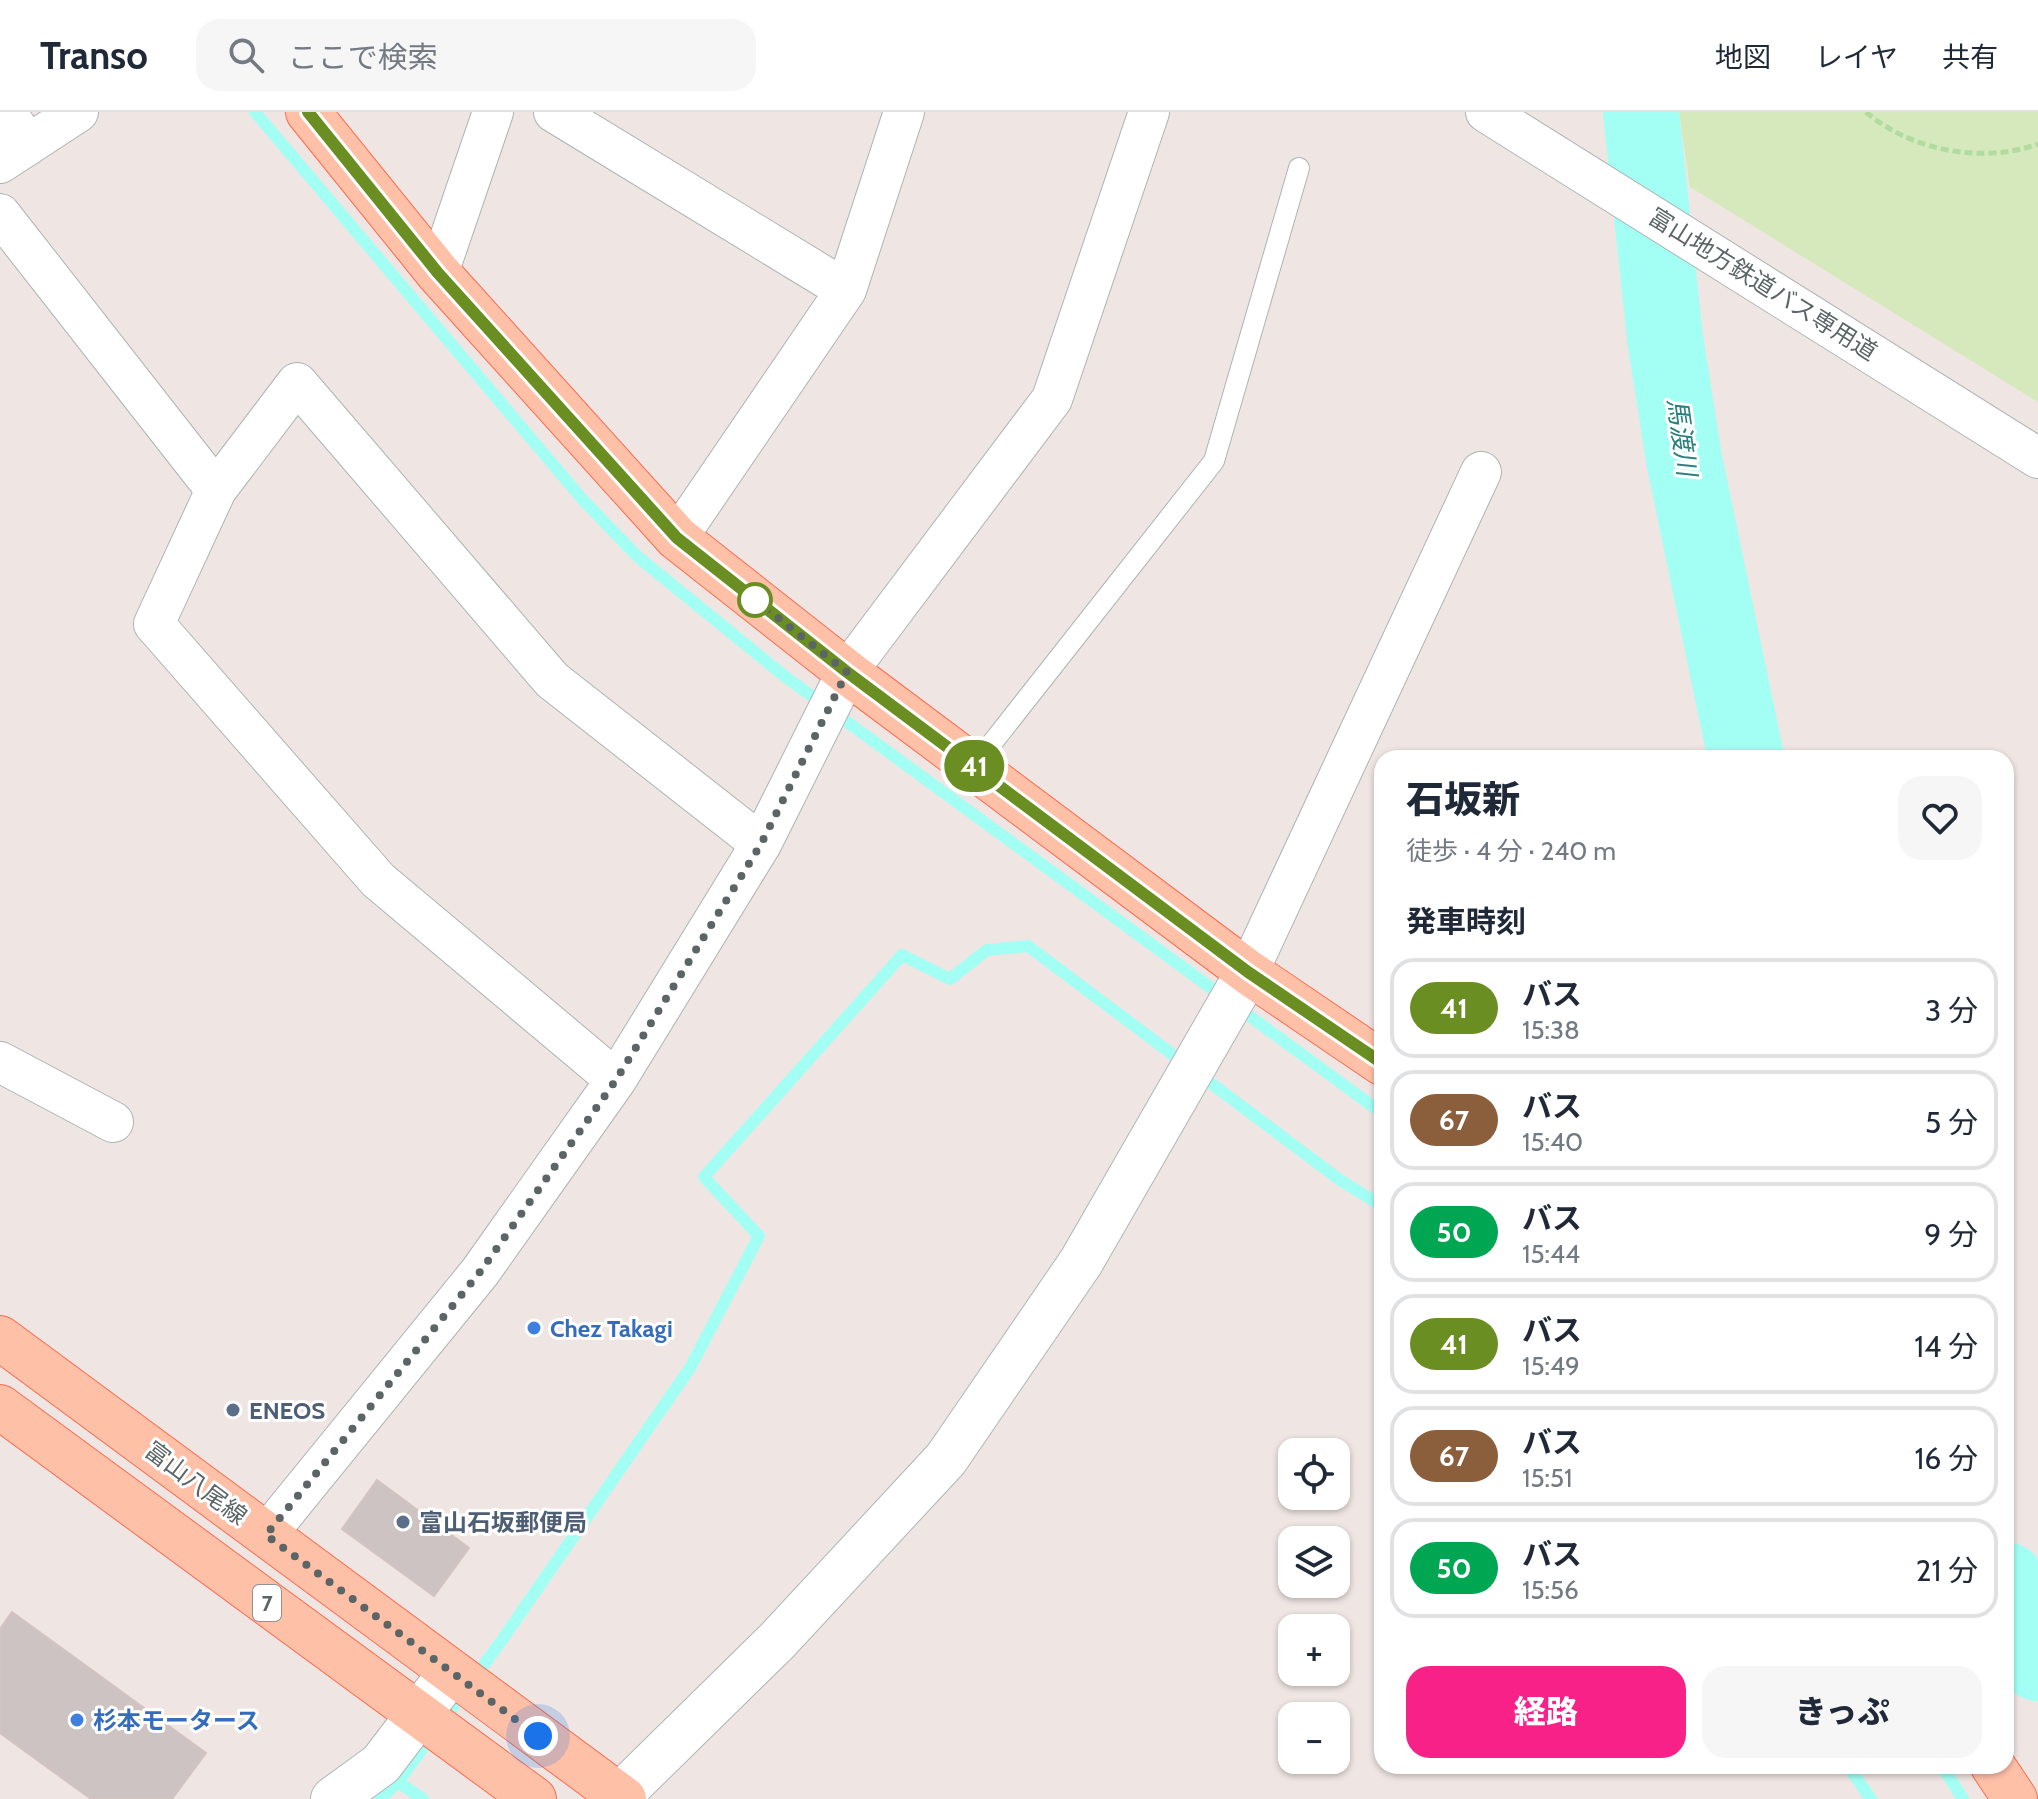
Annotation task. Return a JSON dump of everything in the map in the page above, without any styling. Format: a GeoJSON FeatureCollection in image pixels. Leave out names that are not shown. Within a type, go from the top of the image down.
{"type":"FeatureCollection","features":[{"type":"Feature","properties":{"kind":"main road"},"geometry":{"type":"LineString","coordinates":[[308,112],[438,273],[677,538],[847,672],[1248,972],[1374,1058]]}},
{"type":"Feature","properties":{"kind":"main road","name":"富山八尾線"},"geometry":{"type":"LineString","coordinates":[[0,1338],[620,1798]]}},
{"type":"Feature","properties":{"kind":"main road","name":"7"},"geometry":{"type":"LineString","coordinates":[[0,1407],[534,1799]]}},
{"type":"Feature","properties":{"kind":"main road"},"geometry":{"type":"LineString","coordinates":[[1998,1774],[2015,1799]]}},
{"type":"Feature","properties":{"kind":"street"},"geometry":{"type":"LineString","coordinates":[[6,112],[14,154],[78,112]]}},
{"type":"Feature","properties":{"kind":"street"},"geometry":{"type":"LineString","coordinates":[[438,273],[493,112]]}},
{"type":"Feature","properties":{"kind":"street"},"geometry":{"type":"LineString","coordinates":[[554,112],[846,290]]}},
{"type":"Feature","properties":{"kind":"street"},"geometry":{"type":"LineString","coordinates":[[677,538],[846,290],[904,112]]}},
{"type":"Feature","properties":{"kind":"street"},"geometry":{"type":"LineString","coordinates":[[266,1535],[480,1272],[616,1080],[761,844],[847,672],[1052,399],[1149,112]]}},
{"type":"Feature","properties":{"kind":"street","name":"富山地方鉄道バス専用道"},"geometry":{"type":"LineString","coordinates":[[1486,112],[2038,458]]}},
{"type":"Feature","properties":{"kind":"street"},"geometry":{"type":"LineString","coordinates":[[0,214],[216,490]]}},
{"type":"Feature","properties":{"kind":"street"},"geometry":{"type":"LineString","coordinates":[[616,1080],[378,880],[154,624],[216,490],[297,383],[552,680],[761,844]]}},
{"type":"Feature","properties":{"kind":"street"},"geometry":{"type":"LineString","coordinates":[[620,1798],[777,1641],[946,1459],[1081,1262],[1248,972],[1481,472]]}},
{"type":"Feature","properties":{"kind":"street"},"geometry":{"type":"LineString","coordinates":[[0,1062],[113,1122]]}},
{"type":"Feature","properties":{"kind":"street"},"geometry":{"type":"LineString","coordinates":[[333,1799],[381,1764],[451,1672]]}},
{"type":"Feature","properties":{"kind":"lane"},"geometry":{"type":"LineString","coordinates":[[974,766],[1214,461],[1299,168]]}},
{"type":"Feature","properties":{"kind":"path"},"geometry":{"type":"LineString","coordinates":[[1866,112],[1929,146],[1968,154],[2012,154],[2038,144]]}},
{"type":"Feature","properties":{"kind":"green space"},"geometry":{"type":"Polygon","coordinates":[[[1679,112],[2038,112],[2038,402],[1690,187],[1679,112]]]}},
{"type":"Feature","properties":{"kind":"building"},"geometry":{"type":"Polygon","coordinates":[[[377,1480],[469,1548],[434,1596],[342,1529],[377,1480]]]}},
{"type":"Feature","properties":{"kind":"building"},"geometry":{"type":"Polygon","coordinates":[[[12,1612],[206,1753],[172,1799],[91,1799],[0,1733],[0,1629],[12,1612]]]}},
{"type":"Feature","properties":{"kind":"waterway"},"geometry":{"type":"LineString","coordinates":[[255,112],[583,500],[638,557],[783,675],[1374,1107]]}},
{"type":"Feature","properties":{"kind":"waterway","name":"馬渡川"},"geometry":{"type":"LineString","coordinates":[[1641,112],[1665,338],[1684,459],[1744,750]]}},
{"type":"Feature","properties":{"kind":"waterway"},"geometry":{"type":"LineString","coordinates":[[380,1799],[398,1782],[502,1640],[690,1368],[759,1236],[704,1177],[902,955],[950,979],[987,950],[1028,946],[1340,1180],[1374,1201]]}},
{"type":"Feature","properties":{"kind":"waterway","name":"馬渡川"},"geometry":{"type":"LineString","coordinates":[[2014,1601],[2038,1663]]}},
{"type":"Feature","properties":{"kind":"waterway"},"geometry":{"type":"LineString","coordinates":[[1854,1774],[1871,1799]]}},
{"type":"Feature","properties":{"kind":"waterway"},"geometry":{"type":"LineString","coordinates":[[1947,1774],[1963,1799]]}},
{"type":"Feature","properties":{"kind":"waterway"},"geometry":{"type":"LineString","coordinates":[[398,1782],[423,1799]]}},
{"type":"Feature","properties":{"kind":"bus line","name":"41"},"geometry":{"type":"LineString","coordinates":[[308,112],[438,273],[677,538],[847,672],[1248,972],[1374,1058]]}},
{"type":"Feature","properties":{"kind":"place","name":"Chez Takagi"},"geometry":{"type":"Point","coordinates":[534,1328]}},
{"type":"Feature","properties":{"kind":"place","name":"ENEOS"},"geometry":{"type":"Point","coordinates":[233,1410]}},
{"type":"Feature","properties":{"kind":"place","name":"富山石坂郵便局"},"geometry":{"type":"Point","coordinates":[403,1522]}},
{"type":"Feature","properties":{"kind":"place","name":"杉本モータース"},"geometry":{"type":"Point","coordinates":[77,1720]}},
{"type":"Feature","properties":{"kind":"route"},"geometry":{"type":"LineString","coordinates":[[538,1736],[266,1535],[480,1272],[616,1080],[761,844],[847,672],[750,596],[755,600]]}}]}
